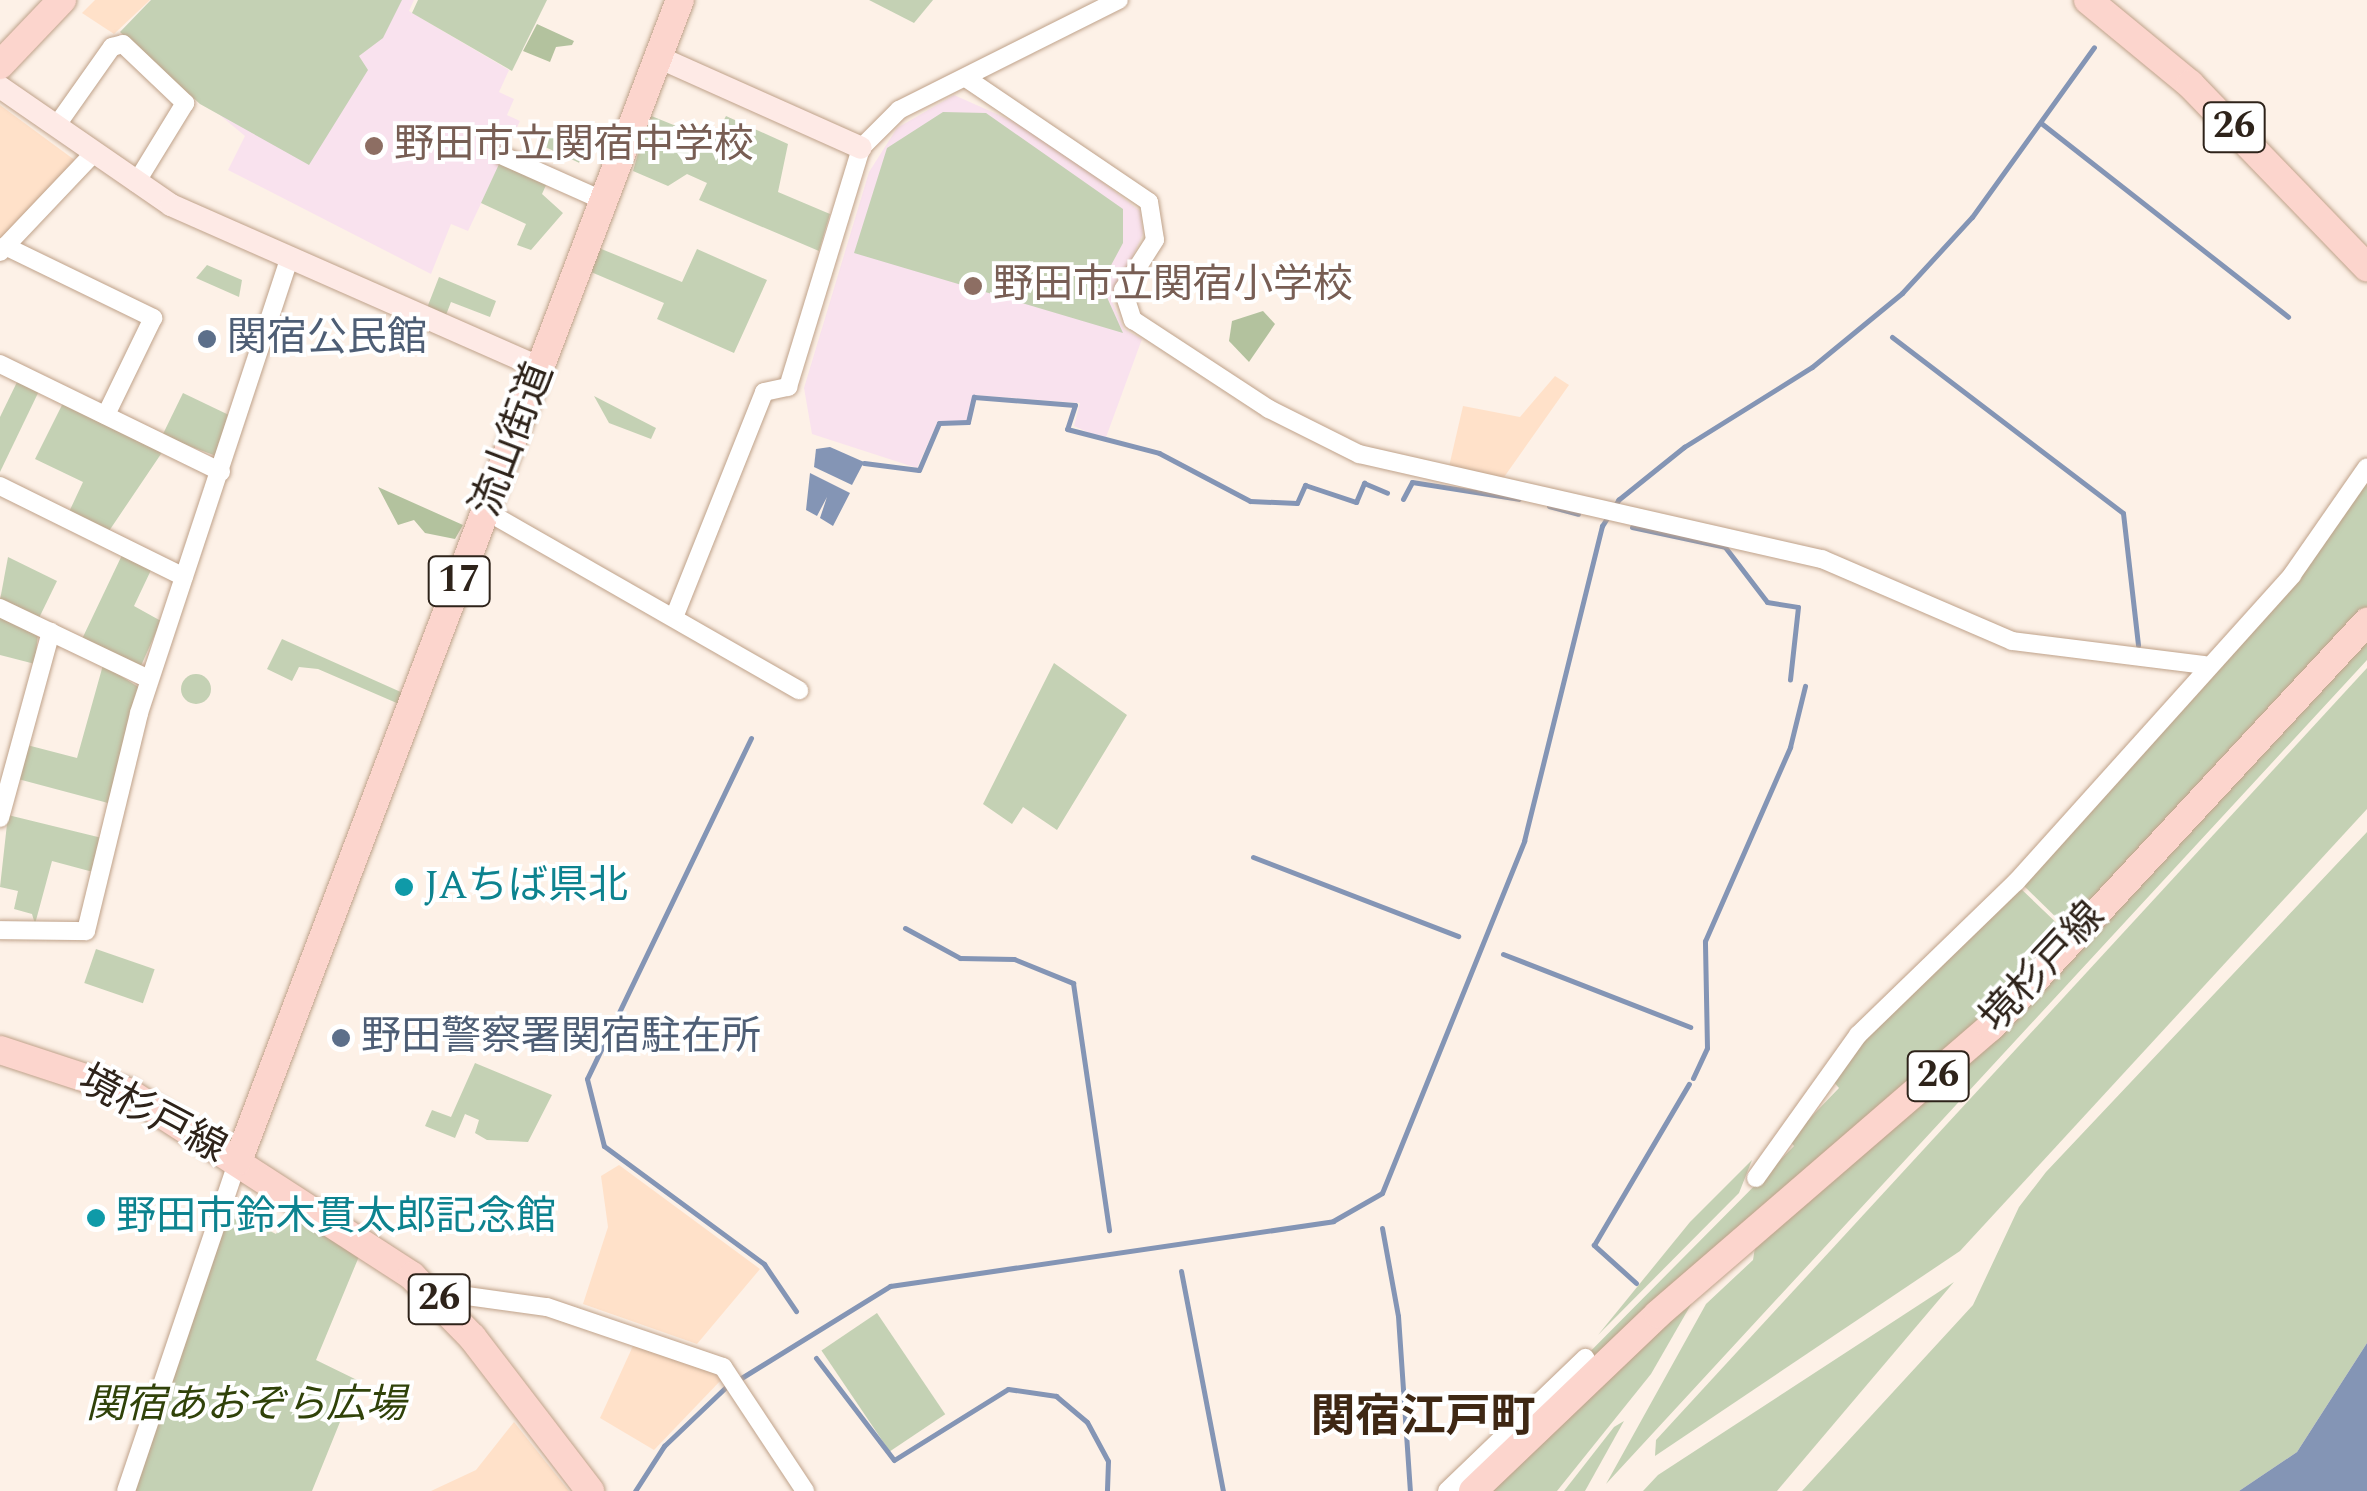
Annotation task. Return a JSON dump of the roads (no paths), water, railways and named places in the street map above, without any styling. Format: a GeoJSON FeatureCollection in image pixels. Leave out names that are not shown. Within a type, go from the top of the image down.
{"type":"FeatureCollection","features":[{"type":"Feature","properties":{"kind":"main road"},"geometry":{"type":"LineString","coordinates":[[0,65],[62,0]]}},
{"type":"Feature","properties":{"kind":"main road","name":"流山街道"},"geometry":{"type":"LineString","coordinates":[[238,1161],[680,0]]}},
{"type":"Feature","properties":{"kind":"main road","name":"26"},"geometry":{"type":"LineString","coordinates":[[2088,0],[2217,111],[2367,268]]}},
{"type":"Feature","properties":{"kind":"main road","name":"境杉戸線"},"geometry":{"type":"LineString","coordinates":[[1473,1491],[1658,1314],[1991,1026],[2367,622]]}},
{"type":"Feature","properties":{"kind":"main road","name":"境杉戸線"},"geometry":{"type":"LineString","coordinates":[[0,1050],[118,1088],[238,1161],[431,1291],[590,1491]]}},
{"type":"Feature","properties":{"kind":"street"},"geometry":{"type":"LineString","coordinates":[[675,615],[764,392],[788,387],[861,148],[899,110],[1119,0]]}},
{"type":"Feature","properties":{"kind":"street"},"geometry":{"type":"LineString","coordinates":[[59,122],[112,47],[123,44],[185,103],[136,183]]}},
{"type":"Feature","properties":{"kind":"street"},"geometry":{"type":"LineString","coordinates":[[658,57],[861,148]]}},
{"type":"Feature","properties":{"kind":"street"},"geometry":{"type":"LineString","coordinates":[[966,78],[1149,202],[1155,240],[1122,298],[1155,337],[1269,409],[1380,462],[1822,559],[2012,641],[2205,664]]}},
{"type":"Feature","properties":{"kind":"street"},"geometry":{"type":"LineString","coordinates":[[0,87],[59,122],[136,183],[288,262],[540,368]]}},
{"type":"Feature","properties":{"kind":"street"},"geometry":{"type":"LineString","coordinates":[[94,152],[3,249],[153,318],[106,415]]}},
{"type":"Feature","properties":{"kind":"street"},"geometry":{"type":"LineString","coordinates":[[503,156],[604,201]]}},
{"type":"Feature","properties":{"kind":"street"},"geometry":{"type":"LineString","coordinates":[[0,930],[86,932],[149,680],[288,262]]}},
{"type":"Feature","properties":{"kind":"street"},"geometry":{"type":"LineString","coordinates":[[0,364],[221,472]]}},
{"type":"Feature","properties":{"kind":"street"},"geometry":{"type":"LineString","coordinates":[[1756,1178],[1858,1035],[2016,882],[2205,664],[2292,575],[2367,467]]}},
{"type":"Feature","properties":{"kind":"street"},"geometry":{"type":"LineString","coordinates":[[0,486],[184,577]]}},
{"type":"Feature","properties":{"kind":"street"},"geometry":{"type":"LineString","coordinates":[[486,511],[675,615],[799,690]]}},
{"type":"Feature","properties":{"kind":"street"},"geometry":{"type":"LineString","coordinates":[[0,608],[149,680]]}},
{"type":"Feature","properties":{"kind":"street"},"geometry":{"type":"LineString","coordinates":[[0,818],[50,632]]}},
{"type":"Feature","properties":{"kind":"street"},"geometry":{"type":"LineString","coordinates":[[126,1491],[238,1161]]}},
{"type":"Feature","properties":{"kind":"street"},"geometry":{"type":"LineString","coordinates":[[431,1291],[466,1290],[635,1331],[728,1373],[805,1491]]}},
{"type":"Feature","properties":{"kind":"street"},"geometry":{"type":"LineString","coordinates":[[1447,1491],[1585,1358]]}},
{"type":"Feature","properties":{"kind":"water"},"geometry":{"type":"Polygon","coordinates":[[[830,447],[864,462],[852,485],[814,467],[816,449],[830,447]]]}},
{"type":"Feature","properties":{"kind":"water"},"geometry":{"type":"Polygon","coordinates":[[[810,473],[850,493],[833,526],[820,518],[827,497],[817,516],[806,510],[810,473]]]}},
{"type":"Feature","properties":{"kind":"water"},"geometry":{"type":"Polygon","coordinates":[[[2367,1343],[2367,1491],[2239,1491],[2297,1452],[2367,1343]]]}},
{"type":"Feature","properties":{"kind":"waterway"},"geometry":{"type":"LineString","coordinates":[[738,1380],[890,1286],[1333,1221],[1382,1193],[1524,841],[1602,526],[1618,500],[1684,447],[1812,367],[1902,293],[1972,217],[2094,47]]}},
{"type":"Feature","properties":{"kind":"waterway"},"geometry":{"type":"LineString","coordinates":[[2041,123],[2288,317]]}},
{"type":"Feature","properties":{"kind":"waterway"},"geometry":{"type":"LineString","coordinates":[[1892,337],[2123,513],[2138,645]]}},
{"type":"Feature","properties":{"kind":"waterway"},"geometry":{"type":"LineString","coordinates":[[864,463],[919,470],[939,423],[968,422],[974,397],[1075,405],[1067,429],[1159,453],[1250,501],[1297,503],[1305,485],[1356,502],[1364,483],[1387,493]]}},
{"type":"Feature","properties":{"kind":"waterway"},"geometry":{"type":"LineString","coordinates":[[1403,499],[1412,482],[1519,499]]}},
{"type":"Feature","properties":{"kind":"waterway"},"geometry":{"type":"LineString","coordinates":[[1549,506],[1578,514]]}},
{"type":"Feature","properties":{"kind":"waterway"},"geometry":{"type":"LineString","coordinates":[[1632,527],[1725,547],[1767,602],[1798,607],[1790,680]]}},
{"type":"Feature","properties":{"kind":"waterway"},"geometry":{"type":"LineString","coordinates":[[1693,1078],[1707,1048],[1705,941],[1790,747],[1805,686]]}},
{"type":"Feature","properties":{"kind":"waterway"},"geometry":{"type":"LineString","coordinates":[[751,738],[587,1079],[604,1146],[764,1264],[796,1311]]}},
{"type":"Feature","properties":{"kind":"waterway"},"geometry":{"type":"LineString","coordinates":[[1253,857],[1458,936]]}},
{"type":"Feature","properties":{"kind":"waterway"},"geometry":{"type":"LineString","coordinates":[[905,928],[960,958],[1014,959],[1073,983],[1109,1230]]}},
{"type":"Feature","properties":{"kind":"waterway"},"geometry":{"type":"LineString","coordinates":[[1503,954],[1690,1027]]}},
{"type":"Feature","properties":{"kind":"waterway"},"geometry":{"type":"LineString","coordinates":[[1636,1283],[1594,1245],[1689,1084]]}},
{"type":"Feature","properties":{"kind":"waterway"},"geometry":{"type":"LineString","coordinates":[[1382,1228],[1398,1316],[1410,1491]]}},
{"type":"Feature","properties":{"kind":"waterway"},"geometry":{"type":"LineString","coordinates":[[1181,1271],[1223,1491]]}},
{"type":"Feature","properties":{"kind":"waterway"},"geometry":{"type":"LineString","coordinates":[[816,1358],[894,1460],[1008,1389],[1056,1396],[1087,1422],[1108,1461],[1107,1491]]}},
{"type":"Feature","properties":{"kind":"waterway"},"geometry":{"type":"LineString","coordinates":[[635,1491],[664,1446],[728,1385]]}},
{"type":"Feature","properties":{"kind":"place","name":"野田市立関宿中学校"},"geometry":{"type":"Point","coordinates":[374,146]}},
{"type":"Feature","properties":{"kind":"place","name":"野田市立関宿小学校"},"geometry":{"type":"Point","coordinates":[973,286]}},
{"type":"Feature","properties":{"kind":"place","name":"関宿公民館"},"geometry":{"type":"Point","coordinates":[207,339]}},
{"type":"Feature","properties":{"kind":"place","name":"JAちば県北"},"geometry":{"type":"Point","coordinates":[404,887]}},
{"type":"Feature","properties":{"kind":"place","name":"野田警察署関宿駐在所"},"geometry":{"type":"Point","coordinates":[341,1038]}},
{"type":"Feature","properties":{"kind":"place","name":"野田市鈴木貫太郎記念館"},"geometry":{"type":"Point","coordinates":[96,1218]}},
{"type":"Feature","properties":{"kind":"district","name":"関宿江戸町"},"geometry":{"type":"Point","coordinates":[1423,1418]}},
{"type":"Feature","properties":{"kind":"park label","name":"関宿あおぞら広場"},"geometry":{"type":"Point","coordinates":[246,1406]}}]}
